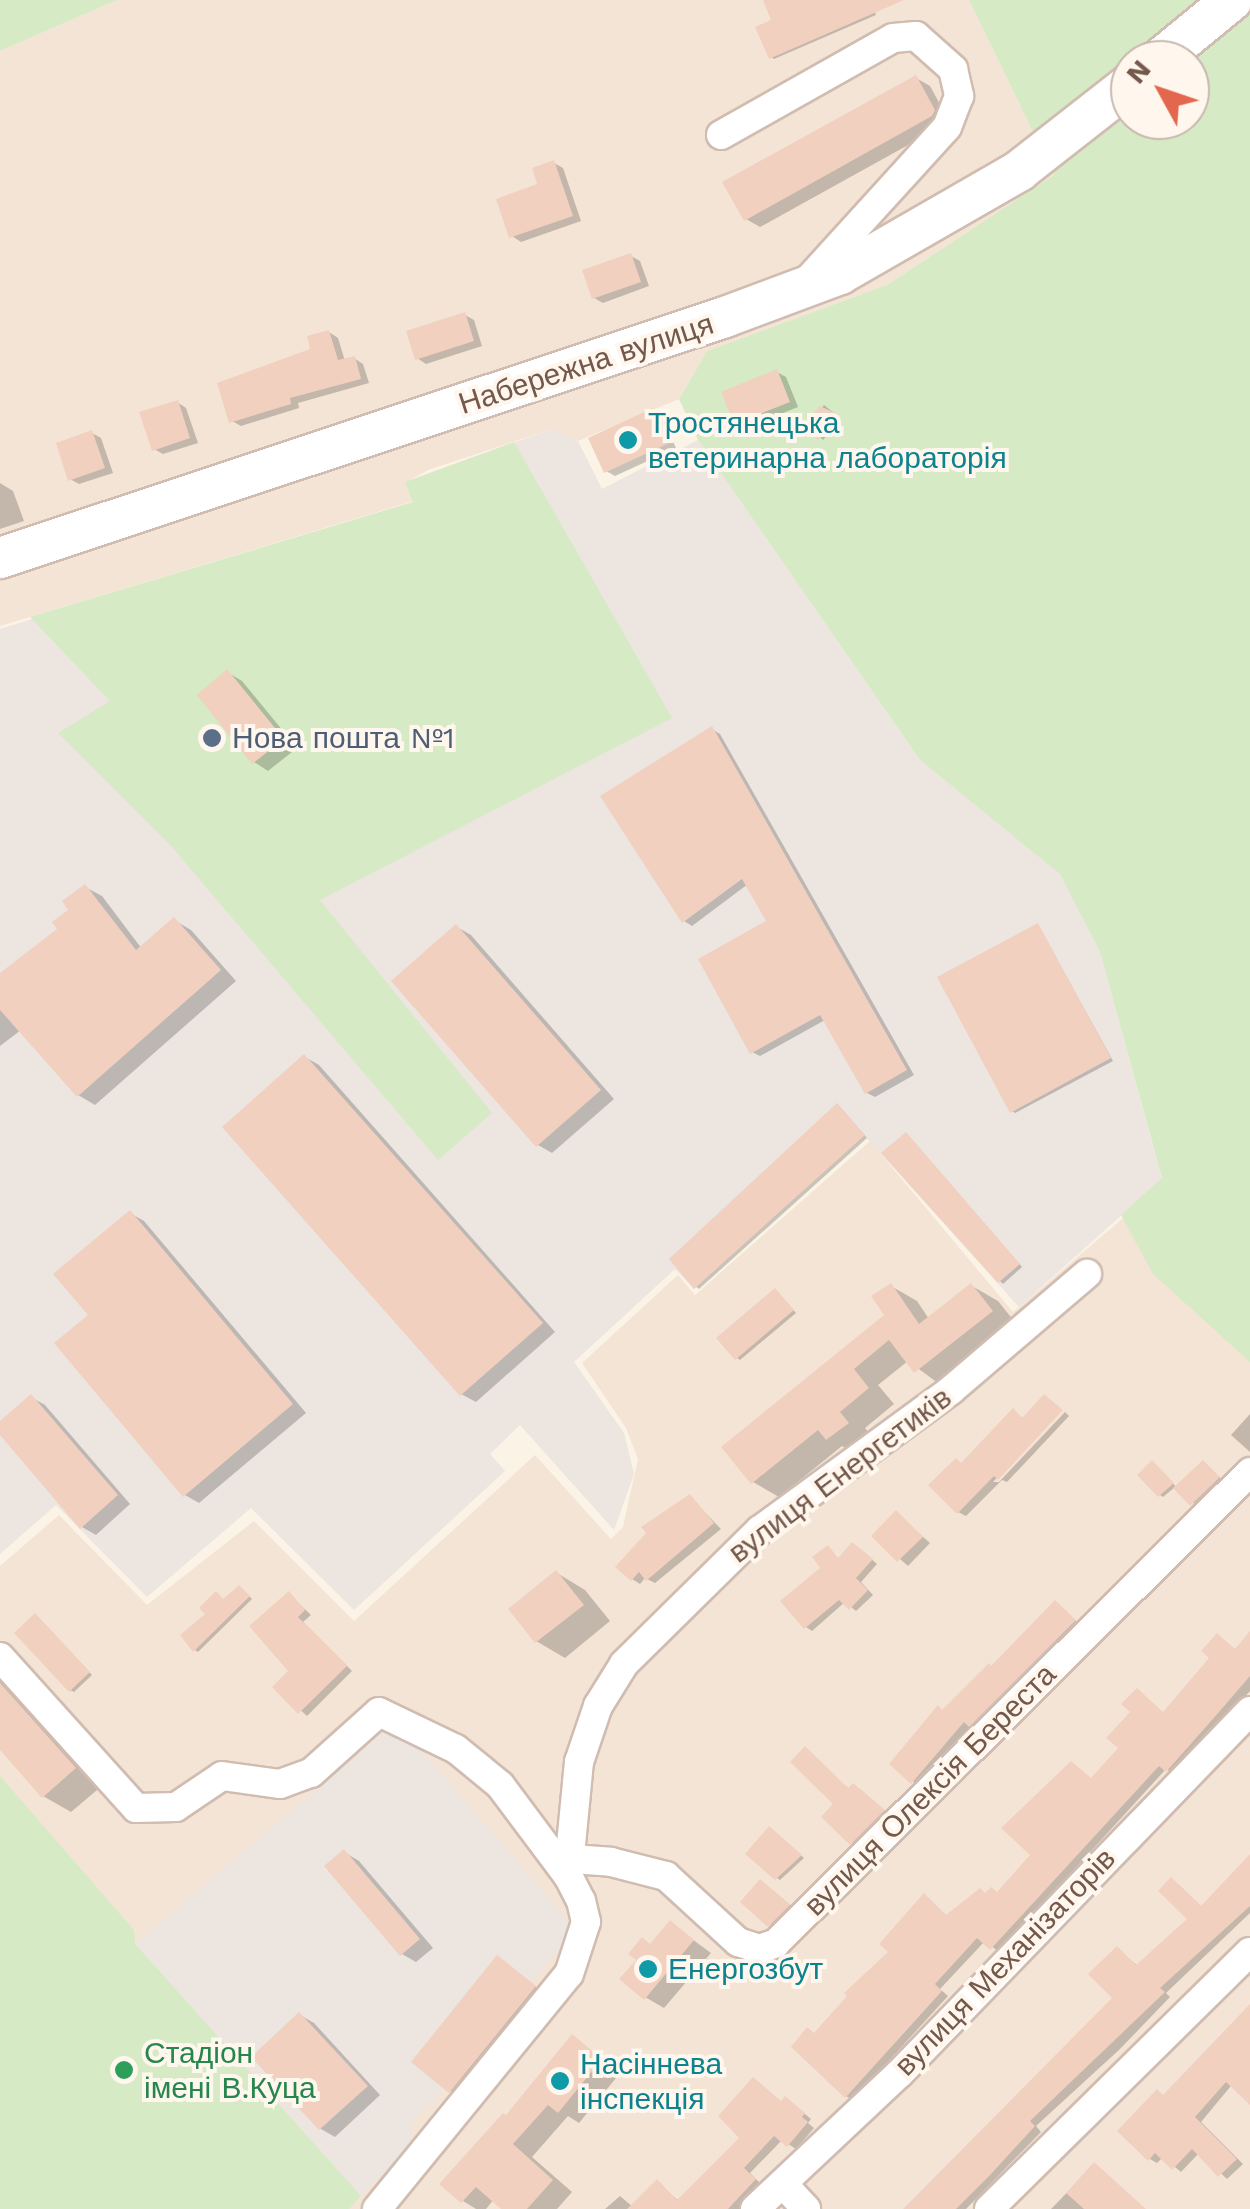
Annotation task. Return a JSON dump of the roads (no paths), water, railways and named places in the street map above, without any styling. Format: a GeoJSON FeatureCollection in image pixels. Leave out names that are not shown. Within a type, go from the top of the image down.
{"type":"FeatureCollection","features":[{"type":"Feature","properties":{"kind":"main road"},"geometry":{"type":"LineString","coordinates":[[1183,40],[1232,0]]}},
{"type":"Feature","properties":{"kind":"main road","name":"Набережна вулиця"},"geometry":{"type":"LineString","coordinates":[[0,558],[798,291],[897,244],[1018,171],[1110,100]]}},
{"type":"Feature","properties":{"kind":"street"},"geometry":{"type":"LineString","coordinates":[[721,134],[893,38],[916,36],[952,69],[959,96],[947,126],[798,291]]}},
{"type":"Feature","properties":{"kind":"street","name":"вулиця Енергетиків"},"geometry":{"type":"LineString","coordinates":[[377,2209],[569,1974],[586,1922],[570,1868],[579,1762],[598,1706],[639,1645],[760,1530],[951,1390],[1086,1274]]}},
{"type":"Feature","properties":{"kind":"street","name":"вулиця Олексія Береста"},"geometry":{"type":"LineString","coordinates":[[570,1868],[611,1862],[666,1876],[738,1942],[758,1949],[776,1943],[1250,1472]]}},
{"type":"Feature","properties":{"kind":"street"},"geometry":{"type":"LineString","coordinates":[[0,1657],[136,1808],[176,1807],[222,1776],[280,1784],[311,1773],[379,1712],[456,1748],[500,1785],[570,1868]]}},
{"type":"Feature","properties":{"kind":"street","name":"вулиця Механізаторів"},"geometry":{"type":"LineString","coordinates":[[755,2209],[898,2074],[1250,1711]]}},
{"type":"Feature","properties":{"kind":"street"},"geometry":{"type":"LineString","coordinates":[[990,2209],[1250,1952]]}},
{"type":"Feature","properties":{"kind":"street"},"geometry":{"type":"LineString","coordinates":[[782,2184],[806,2209]]}},
{"type":"Feature","properties":{"kind":"place","name":"Тростянецька ветеринарна лабораторія"},"geometry":{"type":"Point","coordinates":[628,440]}},
{"type":"Feature","properties":{"kind":"place","name":"Нова пошта №1"},"geometry":{"type":"Point","coordinates":[212,738]}},
{"type":"Feature","properties":{"kind":"place","name":"Енергозбут"},"geometry":{"type":"Point","coordinates":[648,1969]}},
{"type":"Feature","properties":{"kind":"place","name":"Стадіон імені В.Куца"},"geometry":{"type":"Point","coordinates":[124,2070]}},
{"type":"Feature","properties":{"kind":"place","name":"Насіннева інспекція"},"geometry":{"type":"Point","coordinates":[560,2081]}}]}
